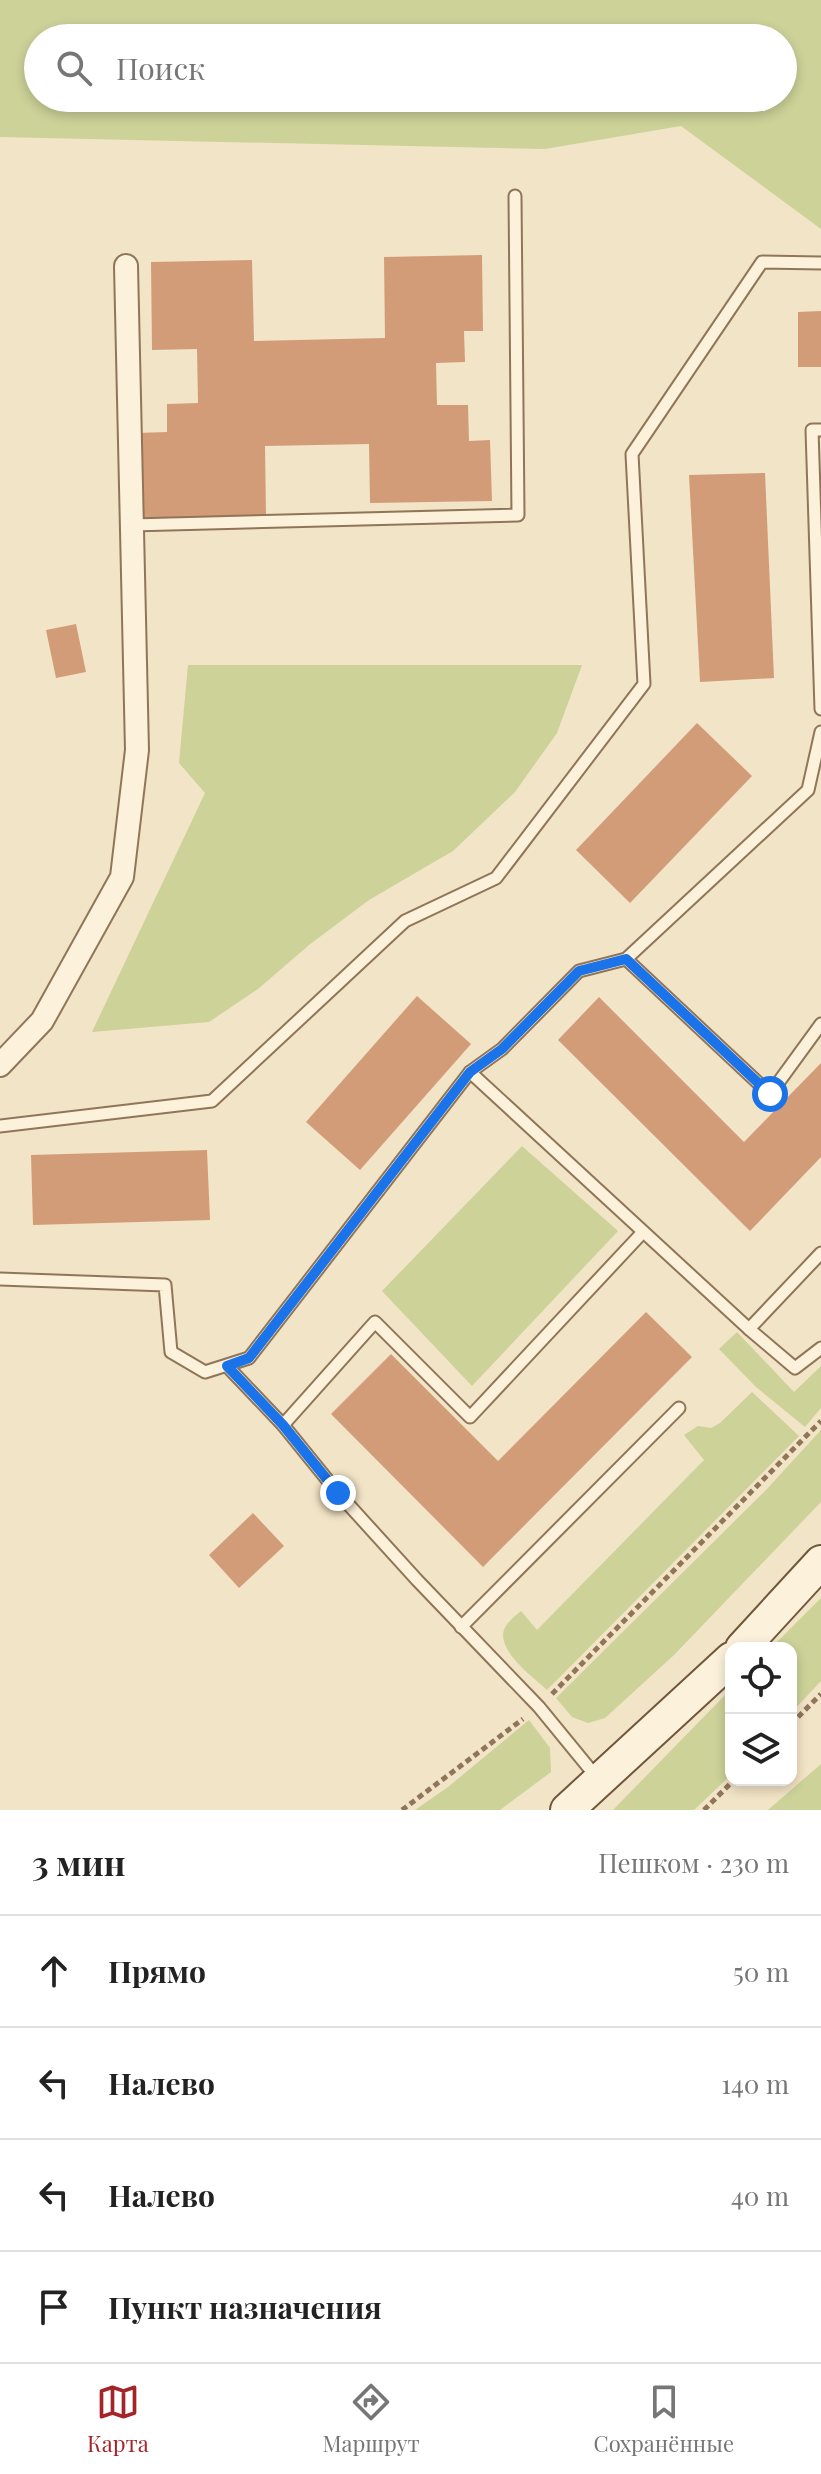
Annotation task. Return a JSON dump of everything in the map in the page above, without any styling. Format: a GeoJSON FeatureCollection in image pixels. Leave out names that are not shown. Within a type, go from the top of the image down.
{"type":"FeatureCollection","features":[{"type":"Feature","properties":{"kind":"main road"},"geometry":{"type":"LineString","coordinates":[[748,1642],[821,1562]]}},
{"type":"Feature","properties":{"kind":"main road"},"geometry":{"type":"LineString","coordinates":[[567,1810],[725,1664]]}},
{"type":"Feature","properties":{"kind":"street"},"geometry":{"type":"LineString","coordinates":[[0,1065],[42,1021],[122,877],[137,750],[126,266]]}},
{"type":"Feature","properties":{"kind":"lane"},"geometry":{"type":"LineString","coordinates":[[132,525],[518,515],[515,196]]}},
{"type":"Feature","properties":{"kind":"lane"},"geometry":{"type":"LineString","coordinates":[[0,1126],[212,1101],[405,921],[496,878],[644,684],[632,454],[762,262],[821,263]]}},
{"type":"Feature","properties":{"kind":"lane"},"geometry":{"type":"LineString","coordinates":[[821,430],[812,430],[821,709]]}},
{"type":"Feature","properties":{"kind":"lane"},"geometry":{"type":"LineString","coordinates":[[0,1279],[165,1285],[171,1352],[205,1372],[249,1358],[470,1072],[502,1049],[579,971],[626,959],[808,790],[821,732]]}},
{"type":"Feature","properties":{"kind":"lane"},"geometry":{"type":"LineString","coordinates":[[626,959],[770,1094],[821,1024]]}},
{"type":"Feature","properties":{"kind":"lane"},"geometry":{"type":"LineString","coordinates":[[470,1072],[795,1368],[821,1348]]}},
{"type":"Feature","properties":{"kind":"lane"},"geometry":{"type":"LineString","coordinates":[[283,1425],[375,1322],[470,1417],[643,1232]]}},
{"type":"Feature","properties":{"kind":"lane"},"geometry":{"type":"LineString","coordinates":[[749,1329],[821,1253]]}},
{"type":"Feature","properties":{"kind":"lane"},"geometry":{"type":"LineString","coordinates":[[227,1366],[283,1425],[338,1493],[539,1707],[598,1780]]}},
{"type":"Feature","properties":{"kind":"lane"},"geometry":{"type":"LineString","coordinates":[[461,1627],[679,1408]]}},
{"type":"Feature","properties":{"kind":"path"},"geometry":{"type":"LineString","coordinates":[[402,1810],[539,1707],[821,1421]]}},
{"type":"Feature","properties":{"kind":"path"},"geometry":{"type":"LineString","coordinates":[[797,1718],[821,1694]]}},
{"type":"Feature","properties":{"kind":"path"},"geometry":{"type":"LineString","coordinates":[[704,1810],[728,1786]]}},
{"type":"Feature","properties":{"kind":"green space"},"geometry":{"type":"Polygon","coordinates":[[[0,0],[821,0],[821,229],[681,126],[545,149],[0,137],[0,0]]]}},
{"type":"Feature","properties":{"kind":"green space"},"geometry":{"type":"Polygon","coordinates":[[[188,665],[582,665],[557,733],[515,792],[453,851],[369,900],[309,945],[258,989],[209,1022],[92,1032],[205,793],[179,763],[188,665]]]}},
{"type":"Feature","properties":{"kind":"green space"},"geometry":{"type":"Polygon","coordinates":[[[522,1146],[618,1231],[472,1386],[382,1291],[522,1146]]]}},
{"type":"Feature","properties":{"kind":"green space"},"geometry":{"type":"Polygon","coordinates":[[[737,1332],[794,1392],[821,1366],[821,1408],[805,1427],[756,1387],[719,1349],[737,1332]]]}},
{"type":"Feature","properties":{"kind":"green space"},"geometry":{"type":"Polygon","coordinates":[[[752,1392],[799,1436],[547,1690],[511,1655],[503,1638],[507,1625],[521,1611],[537,1630],[704,1460],[684,1435],[698,1426],[711,1428],[720,1423],[752,1392]]]}},
{"type":"Feature","properties":{"kind":"green space"},"geometry":{"type":"Polygon","coordinates":[[[821,1430],[821,1502],[674,1655],[605,1718],[588,1723],[572,1717],[556,1698],[766,1490],[821,1430]]]}},
{"type":"Feature","properties":{"kind":"green space"},"geometry":{"type":"Polygon","coordinates":[[[821,1598],[821,1681],[797,1707],[797,1642],[777,1642],[821,1598]]]}},
{"type":"Feature","properties":{"kind":"green space"},"geometry":{"type":"Polygon","coordinates":[[[725,1695],[725,1781],[694,1810],[613,1810],[725,1695]]]}},
{"type":"Feature","properties":{"kind":"green space"},"geometry":{"type":"Polygon","coordinates":[[[529,1720],[550,1748],[551,1772],[500,1810],[415,1810],[448,1787],[529,1720]]]}},
{"type":"Feature","properties":{"kind":"green space"},"geometry":{"type":"Polygon","coordinates":[[[821,1764],[821,1810],[768,1810],[797,1786],[821,1764]]]}},
{"type":"Feature","properties":{"kind":"building"},"geometry":{"type":"Polygon","coordinates":[[[482,255],[483,331],[464,331],[465,362],[436,363],[437,405],[468,405],[469,441],[490,440],[492,501],[370,503],[369,444],[265,446],[266,516],[139,518],[137,433],[167,432],[167,404],[198,403],[197,349],[152,350],[151,262],[252,260],[254,341],[385,338],[384,257],[482,255]]]}},
{"type":"Feature","properties":{"kind":"building"},"geometry":{"type":"Polygon","coordinates":[[[821,311],[821,367],[798,367],[798,312],[821,311]]]}},
{"type":"Feature","properties":{"kind":"building"},"geometry":{"type":"Polygon","coordinates":[[[765,473],[774,678],[700,682],[689,475],[765,473]]]}},
{"type":"Feature","properties":{"kind":"building"},"geometry":{"type":"Polygon","coordinates":[[[76,624],[86,672],[56,678],[46,630],[76,624]]]}},
{"type":"Feature","properties":{"kind":"building"},"geometry":{"type":"Polygon","coordinates":[[[697,723],[752,776],[630,903],[576,850],[697,723]]]}},
{"type":"Feature","properties":{"kind":"building"},"geometry":{"type":"Polygon","coordinates":[[[417,996],[471,1044],[360,1170],[306,1122],[417,996]]]}},
{"type":"Feature","properties":{"kind":"building"},"geometry":{"type":"Polygon","coordinates":[[[599,997],[744,1142],[821,1063],[821,1157],[750,1231],[558,1040],[599,997]]]}},
{"type":"Feature","properties":{"kind":"building"},"geometry":{"type":"Polygon","coordinates":[[[207,1150],[210,1220],[33,1225],[31,1155],[207,1150]]]}},
{"type":"Feature","properties":{"kind":"building"},"geometry":{"type":"Polygon","coordinates":[[[646,1312],[692,1357],[483,1567],[331,1414],[391,1354],[498,1461],[646,1312]]]}},
{"type":"Feature","properties":{"kind":"building"},"geometry":{"type":"Polygon","coordinates":[[[253,1513],[284,1546],[239,1588],[209,1555],[253,1513]]]}},
{"type":"Feature","properties":{"kind":"route"},"geometry":{"type":"LineString","coordinates":[[338,1493],[283,1425],[227,1366],[249,1358],[470,1072],[502,1049],[579,971],[626,959],[770,1094]]}}]}
